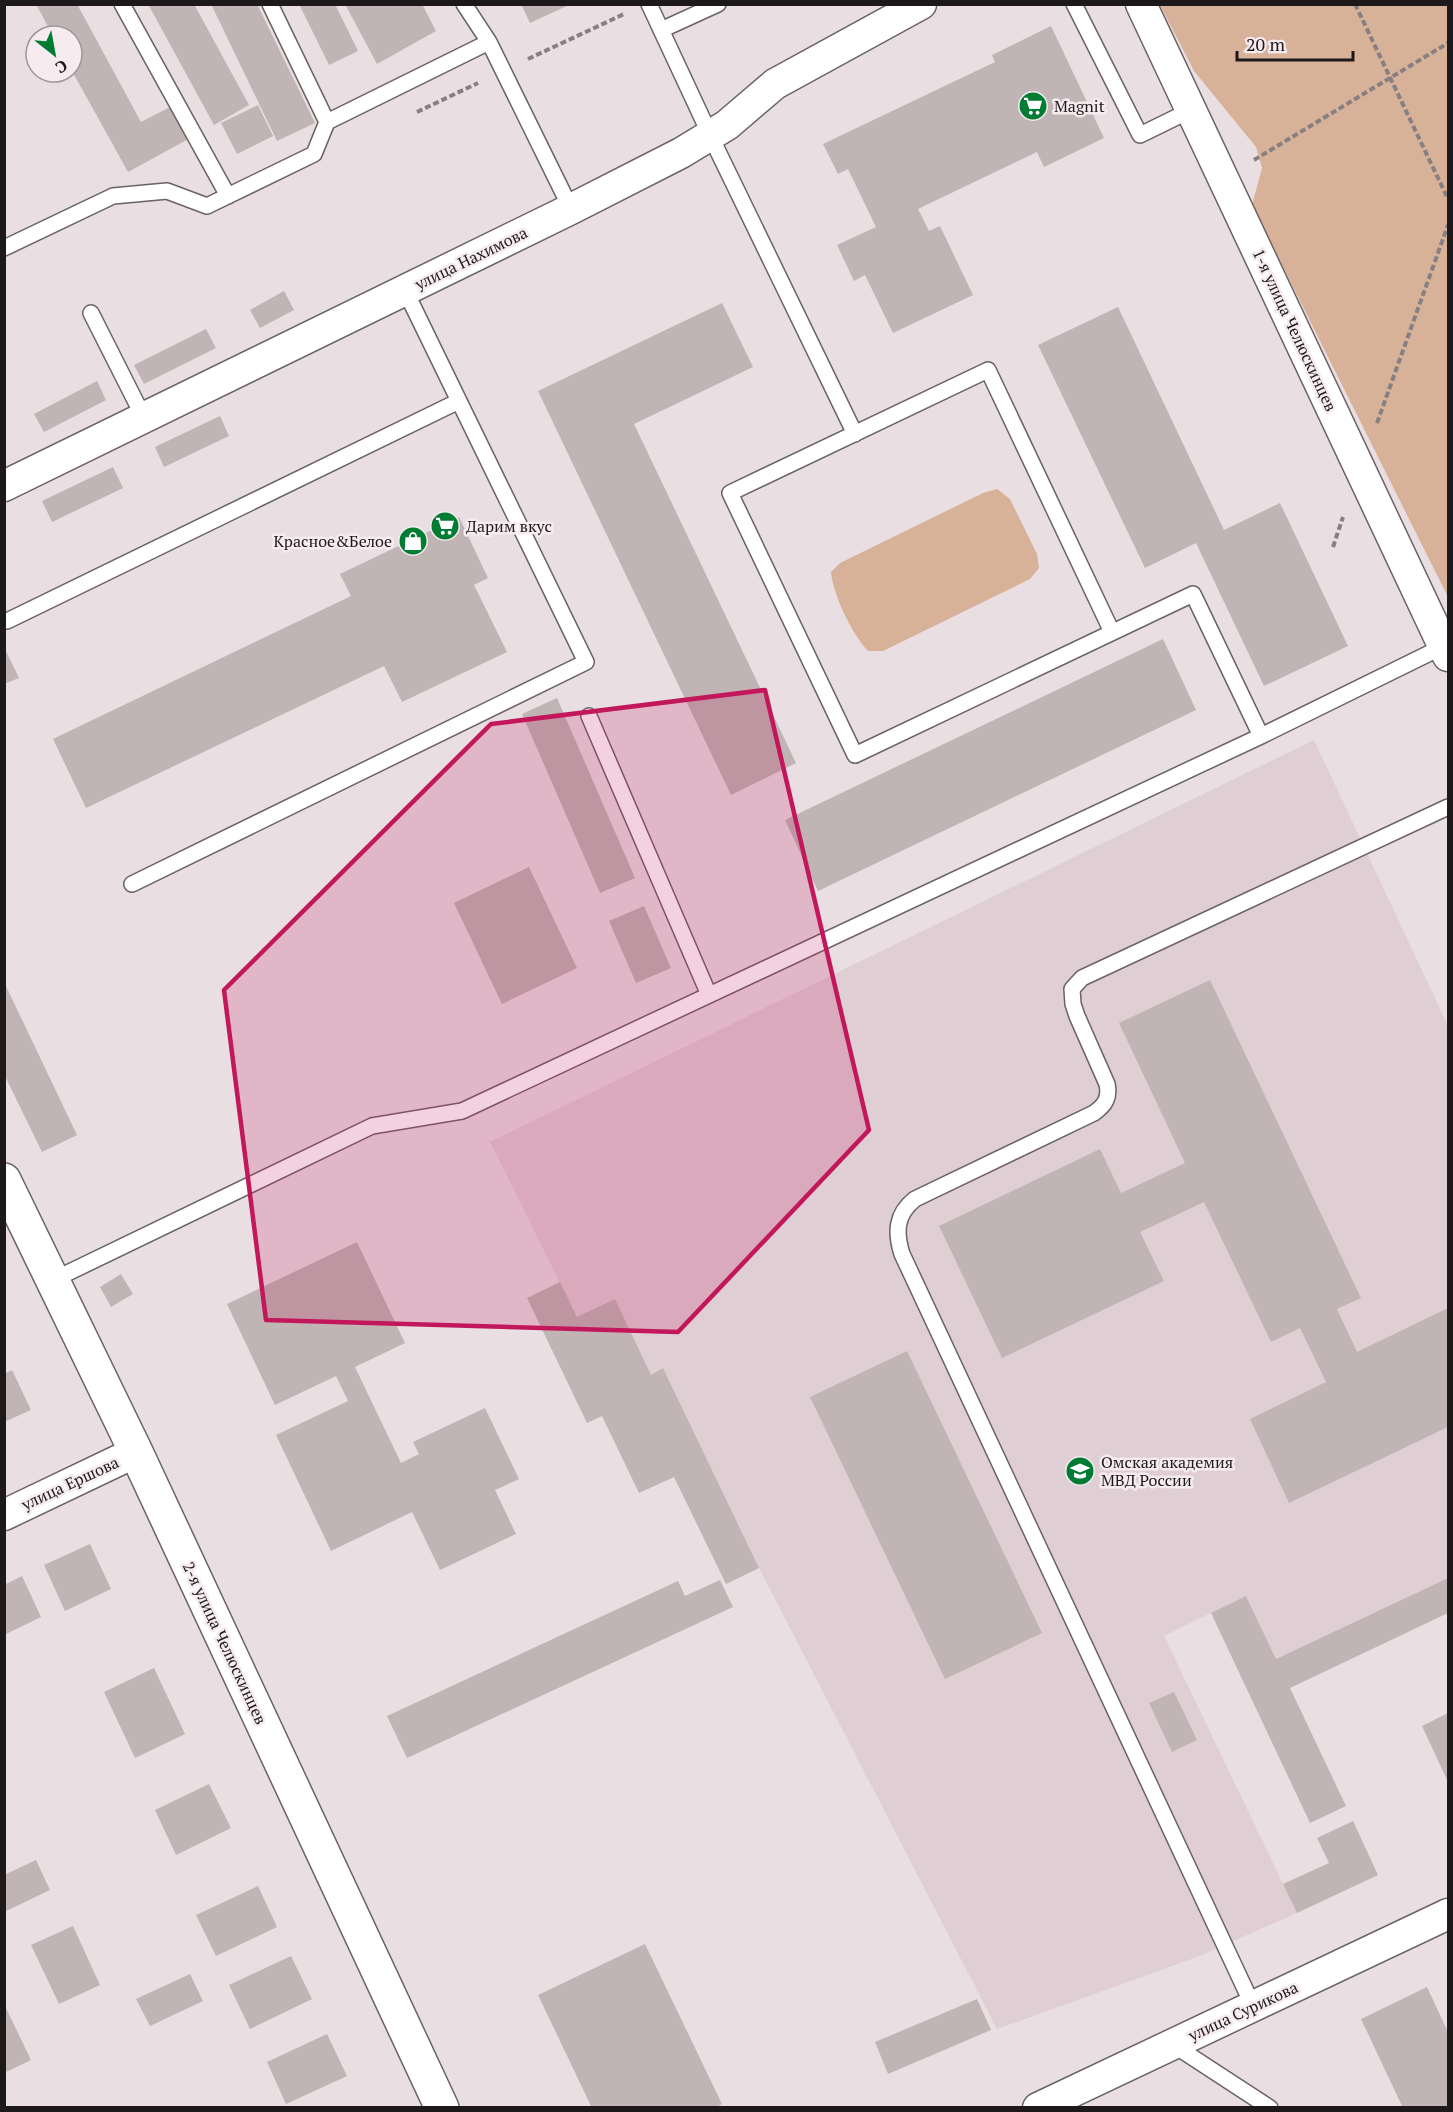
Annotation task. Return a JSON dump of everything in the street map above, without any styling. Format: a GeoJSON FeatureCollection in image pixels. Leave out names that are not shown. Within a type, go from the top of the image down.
{"type":"FeatureCollection","features":[{"type":"Feature","properties":{"kind":"street","name":"улица Нахимова"},"geometry":{"type":"LineString","coordinates":[[4,486],[571,209],[711,136],[775,84],[921,4]]}},
{"type":"Feature","properties":{"kind":"street","name":"1-я улица Челюскинцев"},"geometry":{"type":"LineString","coordinates":[[1141,4],[1446,651]]}},
{"type":"Feature","properties":{"kind":"street","name":"2-я улица Челюскинцев"},"geometry":{"type":"LineString","coordinates":[[4,1180],[136,1452],[442,2108]]}},
{"type":"Feature","properties":{"kind":"street","name":"улица Ершова"},"geometry":{"type":"LineString","coordinates":[[4,1515],[136,1452]]}},
{"type":"Feature","properties":{"kind":"street","name":"улица Сурикова"},"geometry":{"type":"LineString","coordinates":[[1038,2108],[1449,1914]]}},
{"type":"Feature","properties":{"kind":"lane"},"geometry":{"type":"LineString","coordinates":[[122,4],[228,196]]}},
{"type":"Feature","properties":{"kind":"lane"},"geometry":{"type":"LineString","coordinates":[[270,4],[327,122]]}},
{"type":"Feature","properties":{"kind":"lane"},"geometry":{"type":"LineString","coordinates":[[464,4],[489,42],[571,209]]}},
{"type":"Feature","properties":{"kind":"lane"},"geometry":{"type":"LineString","coordinates":[[650,4],[855,434]]}},
{"type":"Feature","properties":{"kind":"lane"},"geometry":{"type":"LineString","coordinates":[[662,30],[718,4]]}},
{"type":"Feature","properties":{"kind":"lane"},"geometry":{"type":"LineString","coordinates":[[1074,4],[1140,135],[1191,110]]}},
{"type":"Feature","properties":{"kind":"lane"},"geometry":{"type":"LineString","coordinates":[[4,248],[113,196],[167,191],[207,206],[314,154],[327,122],[489,42]]}},
{"type":"Feature","properties":{"kind":"lane"},"geometry":{"type":"LineString","coordinates":[[132,884],[586,662],[405,290]]}},
{"type":"Feature","properties":{"kind":"lane"},"geometry":{"type":"LineString","coordinates":[[91,313],[144,418]]}},
{"type":"Feature","properties":{"kind":"lane"},"geometry":{"type":"LineString","coordinates":[[1112,632],[988,370],[730,493],[855,755],[1193,594],[1261,736]]}},
{"type":"Feature","properties":{"kind":"lane"},"geometry":{"type":"LineString","coordinates":[[7,621],[459,401]]}},
{"type":"Feature","properties":{"kind":"lane"},"geometry":{"type":"LineString","coordinates":[[53,1280],[372,1126],[462,1111],[1446,651]]}},
{"type":"Feature","properties":{"kind":"lane"},"geometry":{"type":"LineString","coordinates":[[589,716],[709,995]]}},
{"type":"Feature","properties":{"kind":"lane"},"geometry":{"type":"LineString","coordinates":[[1253,2006],[902,1254],[897,1227],[900,1215],[915,1199],[1094,1113],[1107,1100],[1109,1092],[1107,1084],[1072,1004],[1072,989],[1082,978],[1449,807]]}},
{"type":"Feature","properties":{"kind":"lane"},"geometry":{"type":"LineString","coordinates":[[1172,2044],[1270,2108]]}},
{"type":"Feature","properties":{"kind":"path"},"geometry":{"type":"LineString","coordinates":[[1355,4],[1449,199]]}},
{"type":"Feature","properties":{"kind":"path"},"geometry":{"type":"LineString","coordinates":[[1223,179],[1449,43]]}},
{"type":"Feature","properties":{"kind":"path"},"geometry":{"type":"LineString","coordinates":[[1333,548],[1449,225]]}},
{"type":"Feature","properties":{"kind":"highlighted area"},"geometry":{"type":"Polygon","coordinates":[[[765,690],[869,1130],[678,1332],[266,1320],[224,990],[491,724],[765,690]]]}},
{"type":"Feature","properties":{"kind":"shaded area"},"geometry":{"type":"Polygon","coordinates":[[[1160,5],[1448,5],[1448,597],[1252,205],[1262,168],[1256,147],[1194,71],[1160,5]]]}},
{"type":"Feature","properties":{"kind":"shaded area"},"geometry":{"type":"Polygon","coordinates":[[[997,489],[1010,499],[1037,554],[1039,568],[1030,579],[883,651],[868,651],[844,614],[835,592],[831,572],[840,563],[983,493],[997,489]]]}},
{"type":"Feature","properties":{"kind":"shaded area","name":"Омская академия МВД России"},"geometry":{"type":"Polygon","coordinates":[[[1314,740],[1448,1026],[1448,1578],[1276,1659],[1246,1596],[1164,1636],[1297,1913],[1197,1957],[997,2029],[759,1568],[663,1369],[651,1375],[577,1317],[490,1142],[1314,740]]]}},
{"type":"Feature","properties":{"kind":"building"},"geometry":{"type":"Polygon","coordinates":[[[36,4],[77,4],[141,122],[174,105],[192,137],[128,172],[79,84],[84,84],[84,24],[47,24],[36,4]]]}},
{"type":"Feature","properties":{"kind":"building"},"geometry":{"type":"Polygon","coordinates":[[[148,4],[194,4],[249,105],[214,125],[148,4]]]}},
{"type":"Feature","properties":{"kind":"building"},"geometry":{"type":"Polygon","coordinates":[[[211,4],[257,4],[315,123],[277,141],[211,4]]]}},
{"type":"Feature","properties":{"kind":"building"},"geometry":{"type":"Polygon","coordinates":[[[299,4],[335,4],[358,51],[329,65],[299,4]]]}},
{"type":"Feature","properties":{"kind":"building"},"geometry":{"type":"Polygon","coordinates":[[[345,4],[422,4],[436,31],[377,64],[345,4]]]}},
{"type":"Feature","properties":{"kind":"building"},"geometry":{"type":"Polygon","coordinates":[[[521,4],[571,4],[530,23],[521,4]]]}},
{"type":"Feature","properties":{"kind":"building"},"geometry":{"type":"Polygon","coordinates":[[[1051,26],[1104,138],[1044,167],[1037,152],[918,209],[929,231],[940,226],[973,295],[893,333],[865,275],[854,281],[837,245],[876,227],[848,169],[838,174],[823,144],[995,62],[992,55],[1051,26]]]}},
{"type":"Feature","properties":{"kind":"building"},"geometry":{"type":"Polygon","coordinates":[[[258,105],[273,136],[237,154],[221,123],[258,105]]]}},
{"type":"Feature","properties":{"kind":"building"},"geometry":{"type":"Polygon","coordinates":[[[284,291],[294,310],[260,328],[250,310],[284,291]]]}},
{"type":"Feature","properties":{"kind":"building"},"geometry":{"type":"Polygon","coordinates":[[[722,303],[753,367],[634,424],[796,763],[731,795],[538,391],[722,303]]]}},
{"type":"Feature","properties":{"kind":"building"},"geometry":{"type":"Polygon","coordinates":[[[1118,307],[1224,530],[1280,503],[1348,646],[1264,686],[1196,543],[1145,568],[1038,345],[1118,307]]]}},
{"type":"Feature","properties":{"kind":"building"},"geometry":{"type":"Polygon","coordinates":[[[206,329],[216,348],[144,384],[134,365],[206,329]]]}},
{"type":"Feature","properties":{"kind":"building"},"geometry":{"type":"Polygon","coordinates":[[[97,381],[106,400],[44,432],[34,414],[97,381]]]}},
{"type":"Feature","properties":{"kind":"building"},"geometry":{"type":"Polygon","coordinates":[[[220,416],[229,436],[164,467],[155,447],[220,416]]]}},
{"type":"Feature","properties":{"kind":"building"},"geometry":{"type":"Polygon","coordinates":[[[113,467],[123,488],[52,522],[42,501],[113,467]]]}},
{"type":"Feature","properties":{"kind":"building"},"geometry":{"type":"Polygon","coordinates":[[[459,517],[488,578],[474,585],[507,652],[402,702],[384,666],[86,808],[53,739],[351,596],[340,574],[459,517]]]}},
{"type":"Feature","properties":{"kind":"building"},"geometry":{"type":"Polygon","coordinates":[[[1163,639],[1196,710],[818,891],[785,820],[1163,639]]]}},
{"type":"Feature","properties":{"kind":"building"},"geometry":{"type":"Polygon","coordinates":[[[4,647],[19,678],[4,684],[4,647]]]}},
{"type":"Feature","properties":{"kind":"building"},"geometry":{"type":"Polygon","coordinates":[[[557,698],[635,878],[600,893],[522,714],[557,698]]]}},
{"type":"Feature","properties":{"kind":"building"},"geometry":{"type":"Polygon","coordinates":[[[529,867],[577,968],[502,1004],[454,903],[529,867]]]}},
{"type":"Feature","properties":{"kind":"building"},"geometry":{"type":"Polygon","coordinates":[[[644,906],[671,968],[636,983],[609,921],[644,906]]]}},
{"type":"Feature","properties":{"kind":"building"},"geometry":{"type":"Polygon","coordinates":[[[1210,980],[1361,1298],[1337,1309],[1357,1352],[1448,1308],[1448,1427],[1289,1503],[1250,1419],[1326,1382],[1300,1328],[1271,1342],[1204,1202],[1140,1232],[1164,1281],[1002,1358],[939,1226],[1100,1149],[1121,1193],[1185,1163],[1119,1023],[1210,980]]]}},
{"type":"Feature","properties":{"kind":"building"},"geometry":{"type":"Polygon","coordinates":[[[4,982],[77,1135],[42,1152],[4,1074],[4,982]]]}},
{"type":"Feature","properties":{"kind":"building"},"geometry":{"type":"Polygon","coordinates":[[[357,1242],[405,1343],[355,1367],[401,1463],[419,1454],[413,1442],[485,1408],[519,1479],[495,1490],[516,1534],[440,1570],[412,1512],[331,1551],[276,1435],[348,1401],[336,1376],[275,1405],[227,1304],[357,1242]]]}},
{"type":"Feature","properties":{"kind":"building"},"geometry":{"type":"Polygon","coordinates":[[[121,1274],[133,1294],[111,1307],[100,1287],[121,1274]]]}},
{"type":"Feature","properties":{"kind":"building"},"geometry":{"type":"Polygon","coordinates":[[[560,1282],[577,1317],[615,1299],[651,1375],[663,1368],[759,1568],[726,1584],[674,1477],[639,1493],[602,1416],[587,1423],[527,1298],[560,1282]]]}},
{"type":"Feature","properties":{"kind":"building"},"geometry":{"type":"Polygon","coordinates":[[[907,1351],[1042,1633],[945,1679],[810,1397],[907,1351]]]}},
{"type":"Feature","properties":{"kind":"building"},"geometry":{"type":"Polygon","coordinates":[[[12,1370],[31,1410],[4,1422],[4,1374],[12,1370]]]}},
{"type":"Feature","properties":{"kind":"building"},"geometry":{"type":"Polygon","coordinates":[[[90,1544],[111,1589],[65,1611],[44,1565],[90,1544]]]}},
{"type":"Feature","properties":{"kind":"building"},"geometry":{"type":"Polygon","coordinates":[[[22,1576],[41,1617],[4,1635],[4,1585],[22,1576]]]}},
{"type":"Feature","properties":{"kind":"building"},"geometry":{"type":"Polygon","coordinates":[[[1448,1578],[1448,1613],[1290,1688],[1346,1806],[1310,1823],[1211,1613],[1246,1596],[1276,1659],[1448,1578]]]}},
{"type":"Feature","properties":{"kind":"building"},"geometry":{"type":"Polygon","coordinates":[[[720,1580],[733,1607],[407,1758],[387,1716],[678,1581],[685,1596],[720,1580]]]}},
{"type":"Feature","properties":{"kind":"building"},"geometry":{"type":"Polygon","coordinates":[[[154,1668],[185,1734],[135,1758],[104,1692],[154,1668]]]}},
{"type":"Feature","properties":{"kind":"building"},"geometry":{"type":"Polygon","coordinates":[[[1174,1692],[1197,1740],[1172,1752],[1149,1703],[1174,1692]]]}},
{"type":"Feature","properties":{"kind":"building"},"geometry":{"type":"Polygon","coordinates":[[[1448,1713],[1448,1782],[1422,1726],[1448,1713]]]}},
{"type":"Feature","properties":{"kind":"building"},"geometry":{"type":"Polygon","coordinates":[[[209,1784],[231,1828],[176,1855],[155,1810],[209,1784]]]}},
{"type":"Feature","properties":{"kind":"building"},"geometry":{"type":"Polygon","coordinates":[[[1353,1821],[1378,1875],[1297,1913],[1283,1884],[1329,1863],[1317,1838],[1353,1821]]]}},
{"type":"Feature","properties":{"kind":"building"},"geometry":{"type":"Polygon","coordinates":[[[36,1860],[50,1890],[4,1912],[4,1875],[36,1860]]]}},
{"type":"Feature","properties":{"kind":"building"},"geometry":{"type":"Polygon","coordinates":[[[258,1886],[277,1927],[216,1956],[196,1915],[258,1886]]]}},
{"type":"Feature","properties":{"kind":"building"},"geometry":{"type":"Polygon","coordinates":[[[73,1926],[100,1985],[59,2004],[31,1945],[73,1926]]]}},
{"type":"Feature","properties":{"kind":"building"},"geometry":{"type":"Polygon","coordinates":[[[645,1944],[722,2104],[715,2108],[592,2108],[538,1995],[645,1944]]]}},
{"type":"Feature","properties":{"kind":"building"},"geometry":{"type":"Polygon","coordinates":[[[291,1956],[312,1999],[250,2029],[229,1985],[291,1956]]]}},
{"type":"Feature","properties":{"kind":"building"},"geometry":{"type":"Polygon","coordinates":[[[190,1974],[203,2001],[150,2026],[136,1999],[190,1974]]]}},
{"type":"Feature","properties":{"kind":"building"},"geometry":{"type":"Polygon","coordinates":[[[1427,1987],[1448,2032],[1448,2108],[1403,2108],[1361,2019],[1427,1987]]]}},
{"type":"Feature","properties":{"kind":"building"},"geometry":{"type":"Polygon","coordinates":[[[977,1999],[991,2030],[888,2074],[875,2042],[977,1999]]]}},
{"type":"Feature","properties":{"kind":"building"},"geometry":{"type":"Polygon","coordinates":[[[4,2004],[31,2060],[4,2073],[4,2004]]]}},
{"type":"Feature","properties":{"kind":"building"},"geometry":{"type":"Polygon","coordinates":[[[327,2034],[347,2076],[286,2104],[267,2062],[327,2034]]]}},
{"type":"Feature","properties":{"kind":"place","name":"Magnit"},"geometry":{"type":"Point","coordinates":[1033,106]}},
{"type":"Feature","properties":{"kind":"place","name":"Дарим вкус"},"geometry":{"type":"Point","coordinates":[445,526]}},
{"type":"Feature","properties":{"kind":"place","name":"Красное&Белое"},"geometry":{"type":"Point","coordinates":[413,541]}},
{"type":"Feature","properties":{"kind":"place","name":"Омская академия МВД России"},"geometry":{"type":"Point","coordinates":[1080,1471]}}]}
